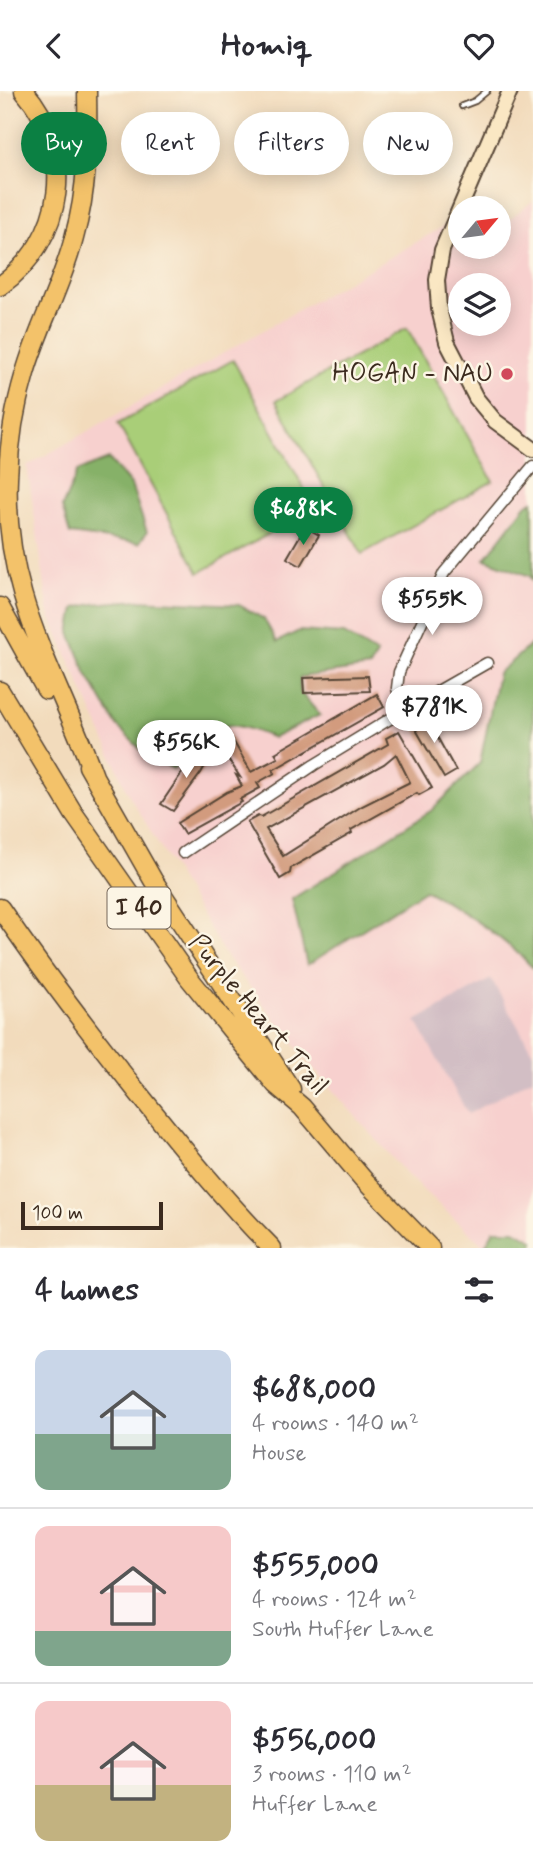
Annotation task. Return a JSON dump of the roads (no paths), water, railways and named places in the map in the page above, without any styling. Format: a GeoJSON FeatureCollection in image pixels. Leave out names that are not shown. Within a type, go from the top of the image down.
{"type":"FeatureCollection","features":[{"type":"Feature","properties":{"kind":"highway"},"geometry":{"type":"LineString","coordinates":[[0,286],[22,268],[40,244],[52,217],[57,188],[55,152],[49,132],[24,91]]}},
{"type":"Feature","properties":{"kind":"highway"},"geometry":{"type":"LineString","coordinates":[[88,91],[89,155],[82,206],[69,256],[25,372],[13,426],[8,499],[11,541],[21,595],[45,662],[81,742],[93,776]]}},
{"type":"Feature","properties":{"kind":"highway"},"geometry":{"type":"LineString","coordinates":[[0,607],[153,880],[302,1107]]}},
{"type":"Feature","properties":{"kind":"highway","name":"Purple Heart Trail"},"geometry":{"type":"LineString","coordinates":[[0,691],[74,814],[197,988],[276,1085],[302,1107],[363,1179],[430,1248]]}},
{"type":"Feature","properties":{"kind":"highway"},"geometry":{"type":"LineString","coordinates":[[0,908],[67,1003],[161,1121],[271,1248]]}},
{"type":"Feature","properties":{"kind":"street"},"geometry":{"type":"LineString","coordinates":[[510,91],[442,250],[437,280],[439,309],[447,342],[476,398],[495,421],[533,449]]}},
{"type":"Feature","properties":{"kind":"street"},"geometry":{"type":"LineString","coordinates":[[403,711],[397,688],[399,672],[444,573],[533,466]]}},
{"type":"Feature","properties":{"kind":"street"},"geometry":{"type":"LineString","coordinates":[[183,853],[314,765],[487,663]]}},
{"type":"Feature","properties":{"kind":"lane"},"geometry":{"type":"LineString","coordinates":[[462,106],[475,101],[487,91]]}},
{"type":"Feature","properties":{"kind":"place","name":"HOGAN - NAU"},"geometry":{"type":"Point","coordinates":[507,374]}}]}
